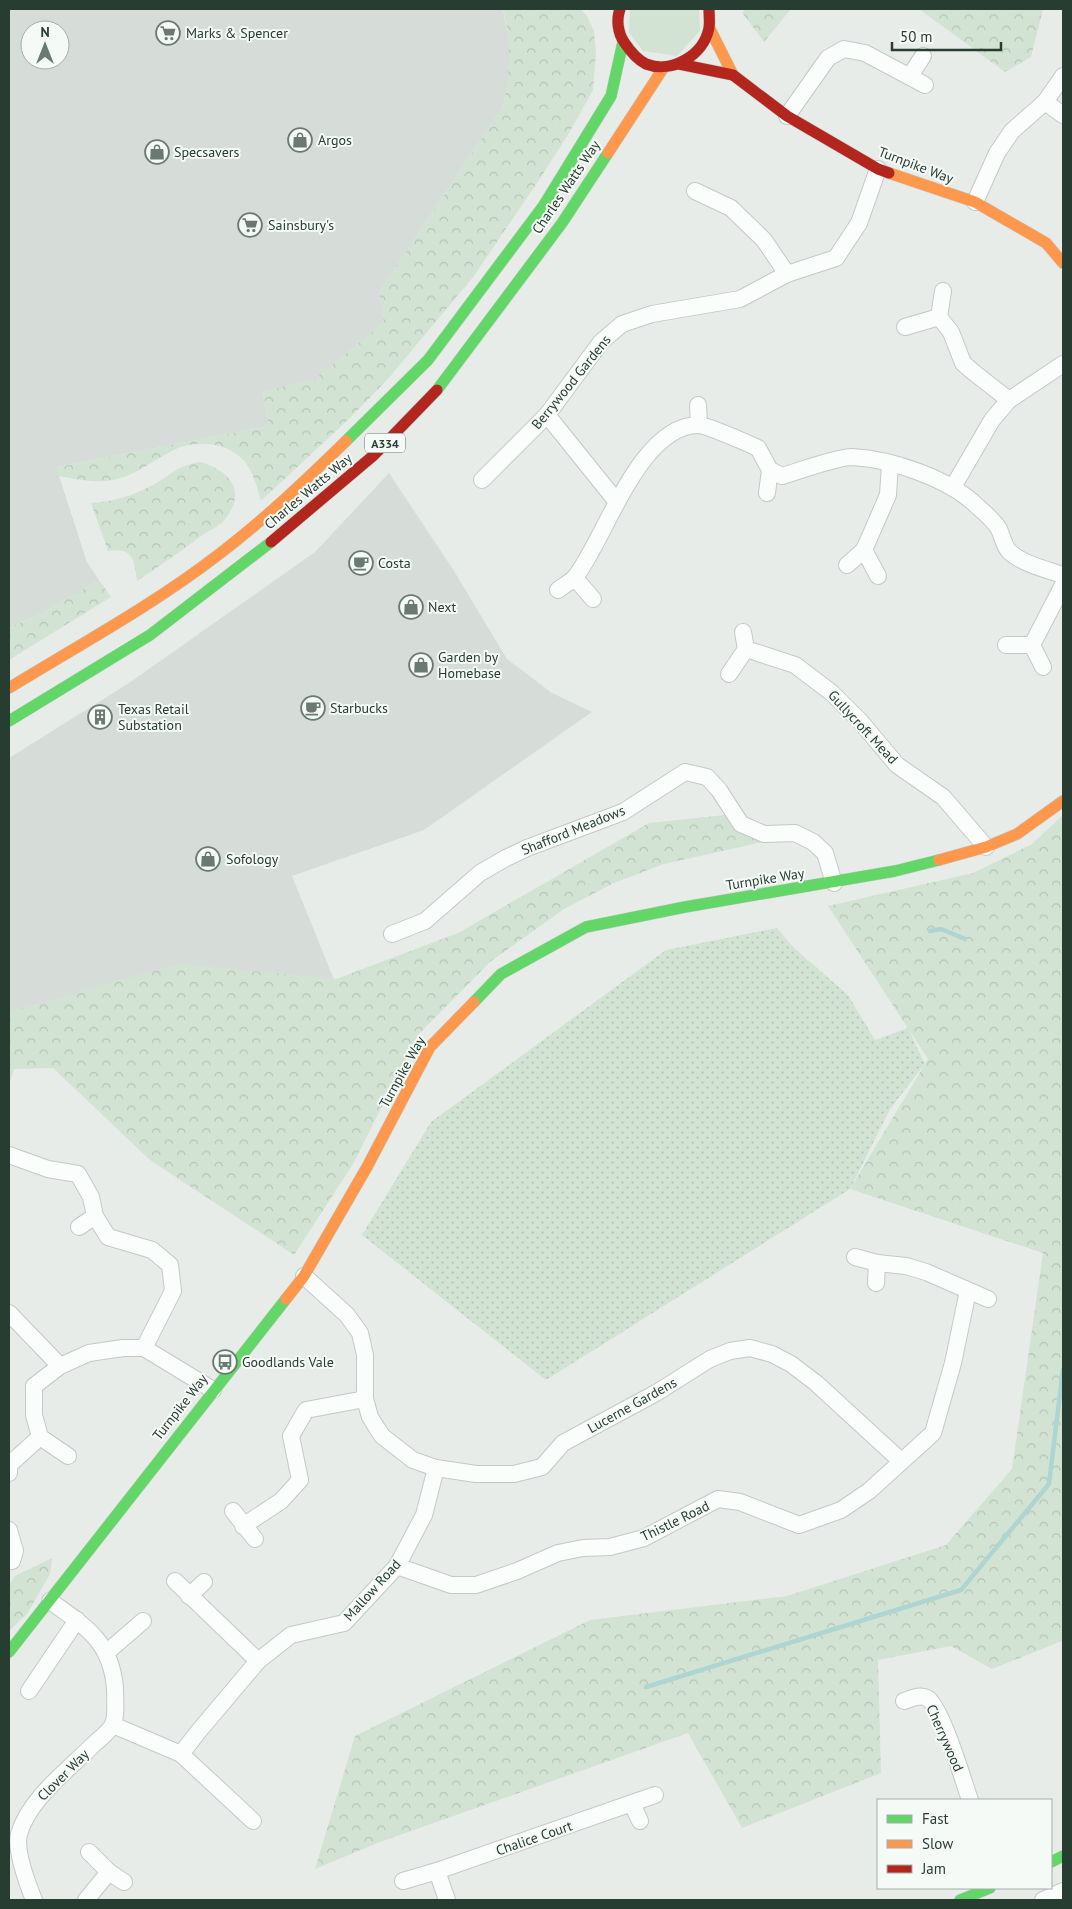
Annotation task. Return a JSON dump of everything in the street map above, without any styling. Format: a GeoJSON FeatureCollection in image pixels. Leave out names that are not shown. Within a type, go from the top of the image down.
{"type":"FeatureCollection","features":[{"type":"Feature","properties":{"kind":"main road"},"geometry":{"type":"LineString","coordinates":[[605,9],[618,27],[623,42],[630,52],[640,60],[651,65],[664,67],[680,64],[690,59],[699,51],[706,40],[711,16]]}},
{"type":"Feature","properties":{"kind":"main road"},"geometry":{"type":"LineString","coordinates":[[618,27],[620,9]]}},
{"type":"Feature","properties":{"kind":"main road","name":"Turnpike Way"},"geometry":{"type":"LineString","coordinates":[[711,16],[733,75]]}},
{"type":"Feature","properties":{"kind":"main road","name":"Charles Watts Way"},"geometry":{"type":"LineString","coordinates":[[9,688],[158,598],[218,555],[297,489],[428,360],[544,205],[611,96],[623,42]]}},
{"type":"Feature","properties":{"kind":"main road","name":"Turnpike Way"},"geometry":{"type":"LineString","coordinates":[[680,64],[733,75],[787,116],[878,169],[975,202],[1046,243],[1063,263]]}},
{"type":"Feature","properties":{"kind":"main road","name":"Charles Watts Way"},"geometry":{"type":"LineString","coordinates":[[9,720],[150,635],[285,532],[374,455],[440,387],[562,222],[664,67]]}},
{"type":"Feature","properties":{"kind":"main road","name":"Turnpike Way"},"geometry":{"type":"LineString","coordinates":[[9,1652],[212,1390],[304,1276],[368,1167],[430,1047],[500,974],[586,927],[686,907],[895,871],[986,847],[1017,834],[1063,801]]}},
{"type":"Feature","properties":{"kind":"main road"},"geometry":{"type":"LineString","coordinates":[[960,1900],[988,1889]]}},
{"type":"Feature","properties":{"kind":"street"},"geometry":{"type":"LineString","coordinates":[[787,116],[828,58],[844,49],[865,52],[925,86]]}},
{"type":"Feature","properties":{"kind":"street"},"geometry":{"type":"LineString","coordinates":[[910,76],[923,56]]}},
{"type":"Feature","properties":{"kind":"street"},"geometry":{"type":"LineString","coordinates":[[975,202],[996,153],[1012,131],[1045,102],[1063,76]]}},
{"type":"Feature","properties":{"kind":"street"},"geometry":{"type":"LineString","coordinates":[[1045,102],[1063,115]]}},
{"type":"Feature","properties":{"kind":"street","name":"Berrywood Gardens"},"geometry":{"type":"LineString","coordinates":[[482,480],[547,415],[601,342],[622,324],[652,314],[740,299],[787,274],[836,258],[859,223],[878,169]]}},
{"type":"Feature","properties":{"kind":"street"},"geometry":{"type":"LineString","coordinates":[[695,191],[731,208],[764,240],[787,274]]}},
{"type":"Feature","properties":{"kind":"street"},"geometry":{"type":"LineString","coordinates":[[943,291],[940,317],[951,332],[963,363],[1009,400]]}},
{"type":"Feature","properties":{"kind":"street"},"geometry":{"type":"LineString","coordinates":[[906,327],[940,317]]}},
{"type":"Feature","properties":{"kind":"street"},"geometry":{"type":"LineString","coordinates":[[953,487],[992,420],[1009,400],[1063,364]]}},
{"type":"Feature","properties":{"kind":"street"},"geometry":{"type":"LineString","coordinates":[[698,405],[699,425]]}},
{"type":"Feature","properties":{"kind":"street"},"geometry":{"type":"LineString","coordinates":[[547,415],[617,502]]}},
{"type":"Feature","properties":{"kind":"street"},"geometry":{"type":"LineString","coordinates":[[558,590],[575,578],[632,475],[657,445],[677,429],[699,425],[758,448],[770,470],[782,476],[851,457],[911,469],[953,487],[978,506],[998,528],[1008,550],[1028,564],[1063,575]]}},
{"type":"Feature","properties":{"kind":"street"},"geometry":{"type":"LineString","coordinates":[[847,565],[864,550],[888,496],[890,464]]}},
{"type":"Feature","properties":{"kind":"street"},"geometry":{"type":"LineString","coordinates":[[767,493],[770,470]]}},
{"type":"Feature","properties":{"kind":"street"},"geometry":{"type":"LineString","coordinates":[[864,550],[878,576]]}},
{"type":"Feature","properties":{"kind":"street"},"geometry":{"type":"LineString","coordinates":[[575,578],[593,599]]}},
{"type":"Feature","properties":{"kind":"street"},"geometry":{"type":"LineString","coordinates":[[1032,645],[1063,586]]}},
{"type":"Feature","properties":{"kind":"street"},"geometry":{"type":"LineString","coordinates":[[729,674],[746,649],[743,632]]}},
{"type":"Feature","properties":{"kind":"street"},"geometry":{"type":"LineString","coordinates":[[1006,645],[1032,645]]}},
{"type":"Feature","properties":{"kind":"street"},"geometry":{"type":"LineString","coordinates":[[1032,645],[1043,667]]}},
{"type":"Feature","properties":{"kind":"street","name":"Gullycroft Mead"},"geometry":{"type":"LineString","coordinates":[[746,649],[795,666],[832,693],[860,721],[897,764],[943,798],[986,847]]}},
{"type":"Feature","properties":{"kind":"street","name":"Shafford Meadows"},"geometry":{"type":"LineString","coordinates":[[392,934],[426,921],[480,873],[506,858],[623,812],[684,772],[707,777],[720,790],[741,824],[764,834],[795,833],[813,842],[825,853],[834,882]]}},
{"type":"Feature","properties":{"kind":"street"},"geometry":{"type":"LineString","coordinates":[[9,1155],[48,1170],[78,1174],[91,1197],[95,1216],[108,1237],[152,1250],[170,1265],[173,1291],[144,1348]]}},
{"type":"Feature","properties":{"kind":"street"},"geometry":{"type":"LineString","coordinates":[[80,1227],[95,1216]]}},
{"type":"Feature","properties":{"kind":"street"},"geometry":{"type":"LineString","coordinates":[[855,1257],[877,1263],[906,1266],[920,1270],[988,1299]]}},
{"type":"Feature","properties":{"kind":"street"},"geometry":{"type":"LineString","coordinates":[[876,1283],[877,1263]]}},
{"type":"Feature","properties":{"kind":"street","name":"Lucerne Gardens"},"geometry":{"type":"LineString","coordinates":[[304,1276],[347,1315],[360,1333],[365,1355],[365,1399],[370,1417],[382,1436],[413,1460],[436,1468],[476,1474],[514,1474],[542,1467],[563,1443],[656,1393],[710,1359],[730,1351],[750,1348],[772,1354],[791,1364],[816,1383],[900,1461]]}},
{"type":"Feature","properties":{"kind":"street","name":"Thistle Road"},"geometry":{"type":"LineString","coordinates":[[397,1566],[451,1585],[476,1585],[517,1571],[558,1553],[583,1548],[610,1547],[644,1538],[718,1499],[740,1502],[799,1524],[840,1510],[869,1491],[932,1432],[953,1363],[968,1291]]}},
{"type":"Feature","properties":{"kind":"street"},"geometry":{"type":"LineString","coordinates":[[9,1313],[60,1366]]}},
{"type":"Feature","properties":{"kind":"street"},"geometry":{"type":"LineString","coordinates":[[68,1456],[40,1437],[34,1415],[34,1386],[60,1366],[89,1353],[123,1348],[144,1348],[212,1390]]}},
{"type":"Feature","properties":{"kind":"street"},"geometry":{"type":"LineString","coordinates":[[244,1526],[281,1501],[300,1480],[291,1436],[306,1410],[365,1399]]}},
{"type":"Feature","properties":{"kind":"street"},"geometry":{"type":"LineString","coordinates":[[9,1473],[9,1466],[40,1437]]}},
{"type":"Feature","properties":{"kind":"street","name":"Mallow Road"},"geometry":{"type":"LineString","coordinates":[[181,1754],[258,1661],[291,1635],[344,1623],[397,1566],[424,1515],[436,1468]]}},
{"type":"Feature","properties":{"kind":"street"},"geometry":{"type":"LineString","coordinates":[[233,1511],[255,1539]]}},
{"type":"Feature","properties":{"kind":"street"},"geometry":{"type":"LineString","coordinates":[[9,1530],[18,1556]]}},
{"type":"Feature","properties":{"kind":"street"},"geometry":{"type":"LineString","coordinates":[[175,1582],[258,1661]]}},
{"type":"Feature","properties":{"kind":"street"},"geometry":{"type":"LineString","coordinates":[[189,1596],[204,1582]]}},
{"type":"Feature","properties":{"kind":"street"},"geometry":{"type":"LineString","coordinates":[[50,1601],[94,1634],[106,1653],[114,1680],[116,1699],[113,1725],[181,1754],[253,1821]]}},
{"type":"Feature","properties":{"kind":"street"},"geometry":{"type":"LineString","coordinates":[[29,1691],[77,1620]]}},
{"type":"Feature","properties":{"kind":"street"},"geometry":{"type":"LineString","coordinates":[[106,1653],[143,1621]]}},
{"type":"Feature","properties":{"kind":"street","name":"Cherrywood"},"geometry":{"type":"LineString","coordinates":[[904,1701],[921,1696],[934,1704],[954,1752],[970,1799]]}},
{"type":"Feature","properties":{"kind":"street","name":"Clover Way"},"geometry":{"type":"LineString","coordinates":[[34,1900],[20,1857],[18,1836],[24,1822],[34,1804],[113,1725]]}},
{"type":"Feature","properties":{"kind":"street","name":"Chalice Court"},"geometry":{"type":"LineString","coordinates":[[403,1881],[655,1795]]}},
{"type":"Feature","properties":{"kind":"street"},"geometry":{"type":"LineString","coordinates":[[632,1804],[640,1822]]}},
{"type":"Feature","properties":{"kind":"street"},"geometry":{"type":"LineString","coordinates":[[89,1852],[109,1872],[124,1882]]}},
{"type":"Feature","properties":{"kind":"street"},"geometry":{"type":"LineString","coordinates":[[436,1871],[447,1900]]}},
{"type":"Feature","properties":{"kind":"street"},"geometry":{"type":"LineString","coordinates":[[86,1900],[109,1872]]}},
{"type":"Feature","properties":{"kind":"street"},"geometry":{"type":"LineString","coordinates":[[1043,1900],[1063,1891]]}},
{"type":"Feature","properties":{"kind":"shaded area"},"geometry":{"type":"Polygon","coordinates":[[[9,9],[503,9],[510,47],[509,77],[503,107],[379,293],[384,323],[316,379],[263,392],[269,426],[58,467],[59,476],[87,562],[99,580],[43,613],[9,628],[9,9]]]}},
{"type":"Feature","properties":{"kind":"shaded area"},"geometry":{"type":"Polygon","coordinates":[[[389,473],[454,571],[507,659],[552,693],[592,712],[424,830],[292,876],[335,982],[9,1012],[9,758],[129,683],[315,552],[389,473]]]}},
{"type":"Feature","properties":{"kind":"green space"},"geometry":{"type":"Polygon","coordinates":[[[503,9],[581,9],[587,16],[594,31],[596,53],[593,90],[541,177],[474,276],[387,380],[352,416],[261,501],[253,476],[245,462],[230,450],[212,444],[192,444],[183,447],[124,477],[107,481],[91,481],[59,476],[58,467],[269,426],[263,392],[316,378],[384,323],[379,293],[503,107],[507,82],[509,46],[503,9]]]}},
{"type":"Feature","properties":{"kind":"green space"},"geometry":{"type":"Polygon","coordinates":[[[630,9],[699,9],[700,31],[677,56],[643,51],[629,32],[630,9]]]}},
{"type":"Feature","properties":{"kind":"green space"},"geometry":{"type":"Polygon","coordinates":[[[744,9],[791,9],[764,42],[743,14],[744,9]]]}},
{"type":"Feature","properties":{"kind":"green space"},"geometry":{"type":"Polygon","coordinates":[[[919,9],[1043,9],[1031,57],[1005,72],[919,9]]]}},
{"type":"Feature","properties":{"kind":"green space"},"geometry":{"type":"Polygon","coordinates":[[[200,462],[219,470],[232,482],[235,490],[235,499],[232,508],[219,525],[137,581],[135,567],[128,553],[117,550],[108,551],[91,503],[108,501],[134,494],[182,467],[200,462]]]}},
{"type":"Feature","properties":{"kind":"green space"},"geometry":{"type":"Polygon","coordinates":[[[99,580],[111,597],[9,660],[9,628],[43,613],[99,580]]]}},
{"type":"Feature","properties":{"kind":"green space"},"geometry":{"type":"Polygon","coordinates":[[[725,815],[737,831],[763,842],[664,864],[614,883],[564,909],[490,962],[418,1035],[353,1164],[294,1255],[150,1160],[53,1068],[14,1069],[9,1085],[9,1012],[179,964],[336,979],[458,933],[649,823],[725,815]]]}},
{"type":"Feature","properties":{"kind":"green space"},"geometry":{"type":"Polygon","coordinates":[[[1063,815],[1062,1641],[992,1669],[951,1646],[878,1660],[881,1773],[742,1828],[688,1733],[380,1842],[315,1869],[355,1736],[590,1620],[787,1596],[946,1545],[1012,1469],[1043,1253],[850,1189],[928,1059],[828,906],[973,873],[1032,844],[1063,815]]]}},
{"type":"Feature","properties":{"kind":"green space"},"geometry":{"type":"Polygon","coordinates":[[[777,928],[794,948],[848,995],[875,1040],[908,1028],[925,1064],[890,1109],[850,1189],[546,1380],[362,1235],[431,1122],[666,950],[777,928]]]}},
{"type":"Feature","properties":{"kind":"green space"},"geometry":{"type":"Polygon","coordinates":[[[52,1558],[50,1574],[27,1614],[9,1631],[9,1585],[15,1576],[52,1558]]]}},
{"type":"Feature","properties":{"kind":"waterway"},"geometry":{"type":"LineString","coordinates":[[930,931],[941,929],[965,939]]}},
{"type":"Feature","properties":{"kind":"waterway"},"geometry":{"type":"LineString","coordinates":[[646,1687],[961,1590],[1049,1484],[1063,1369]]}},
{"type":"Feature","properties":{"kind":"traffic: fast"},"geometry":{"type":"LineString","coordinates":[[346,441],[428,360],[544,205],[611,96],[623,42]]}},
{"type":"Feature","properties":{"kind":"traffic: fast"},"geometry":{"type":"LineString","coordinates":[[437,390],[562,223],[608,153]]}},
{"type":"Feature","properties":{"kind":"traffic: fast"},"geometry":{"type":"LineString","coordinates":[[9,721],[150,635],[271,542]]}},
{"type":"Feature","properties":{"kind":"traffic: fast"},"geometry":{"type":"LineString","coordinates":[[474,1002],[501,974],[586,927],[685,907],[895,871],[939,860]]}},
{"type":"Feature","properties":{"kind":"traffic: fast"},"geometry":{"type":"LineString","coordinates":[[9,1652],[286,1299]]}},
{"type":"Feature","properties":{"kind":"traffic: fast"},"geometry":{"type":"LineString","coordinates":[[1052,1862],[1063,1856]]}},
{"type":"Feature","properties":{"kind":"traffic: fast"},"geometry":{"type":"LineString","coordinates":[[960,1900],[988,1889]]}},
{"type":"Feature","properties":{"kind":"traffic: slow"},"geometry":{"type":"LineString","coordinates":[[710,29],[733,75]]}},
{"type":"Feature","properties":{"kind":"traffic: slow"},"geometry":{"type":"LineString","coordinates":[[608,153],[664,67]]}},
{"type":"Feature","properties":{"kind":"traffic: slow"},"geometry":{"type":"LineString","coordinates":[[889,173],[975,202],[1046,243],[1063,263]]}},
{"type":"Feature","properties":{"kind":"traffic: slow"},"geometry":{"type":"LineString","coordinates":[[9,688],[142,608],[193,573],[235,542],[268,514],[346,441]]}},
{"type":"Feature","properties":{"kind":"traffic: slow"},"geometry":{"type":"LineString","coordinates":[[939,860],[986,847],[1017,834],[1063,801]]}},
{"type":"Feature","properties":{"kind":"traffic: slow"},"geometry":{"type":"LineString","coordinates":[[286,1299],[304,1276],[367,1167],[430,1047],[474,1002]]}},
{"type":"Feature","properties":{"kind":"traffic: jam"},"geometry":{"type":"LineString","coordinates":[[620,9],[618,26],[624,42],[639,60],[656,66],[676,64],[694,54],[706,38],[709,28],[709,9]]}},
{"type":"Feature","properties":{"kind":"traffic: jam"},"geometry":{"type":"LineString","coordinates":[[679,64],[733,75],[787,116],[878,169],[889,173]]}},
{"type":"Feature","properties":{"kind":"traffic: jam"},"geometry":{"type":"LineString","coordinates":[[271,542],[374,455],[437,390]]}},
{"type":"Feature","properties":{"kind":"place","name":"Marks & Spencer"},"geometry":{"type":"Point","coordinates":[168,33]}},
{"type":"Feature","properties":{"kind":"place","name":"Argos"},"geometry":{"type":"Point","coordinates":[300,140]}},
{"type":"Feature","properties":{"kind":"place","name":"Specsavers"},"geometry":{"type":"Point","coordinates":[157,152]}},
{"type":"Feature","properties":{"kind":"place","name":"Sainsbury's"},"geometry":{"type":"Point","coordinates":[250,225]}},
{"type":"Feature","properties":{"kind":"place","name":"Costa"},"geometry":{"type":"Point","coordinates":[361,563]}},
{"type":"Feature","properties":{"kind":"place","name":"Next"},"geometry":{"type":"Point","coordinates":[411,607]}},
{"type":"Feature","properties":{"kind":"place","name":"Garden by Homebase"},"geometry":{"type":"Point","coordinates":[421,665]}},
{"type":"Feature","properties":{"kind":"place","name":"Starbucks"},"geometry":{"type":"Point","coordinates":[313,708]}},
{"type":"Feature","properties":{"kind":"place","name":"Texas Retail Substation"},"geometry":{"type":"Point","coordinates":[100,717]}},
{"type":"Feature","properties":{"kind":"place","name":"Sofology"},"geometry":{"type":"Point","coordinates":[208,859]}},
{"type":"Feature","properties":{"kind":"place","name":"Goodlands Vale"},"geometry":{"type":"Point","coordinates":[225,1362]}}]}
